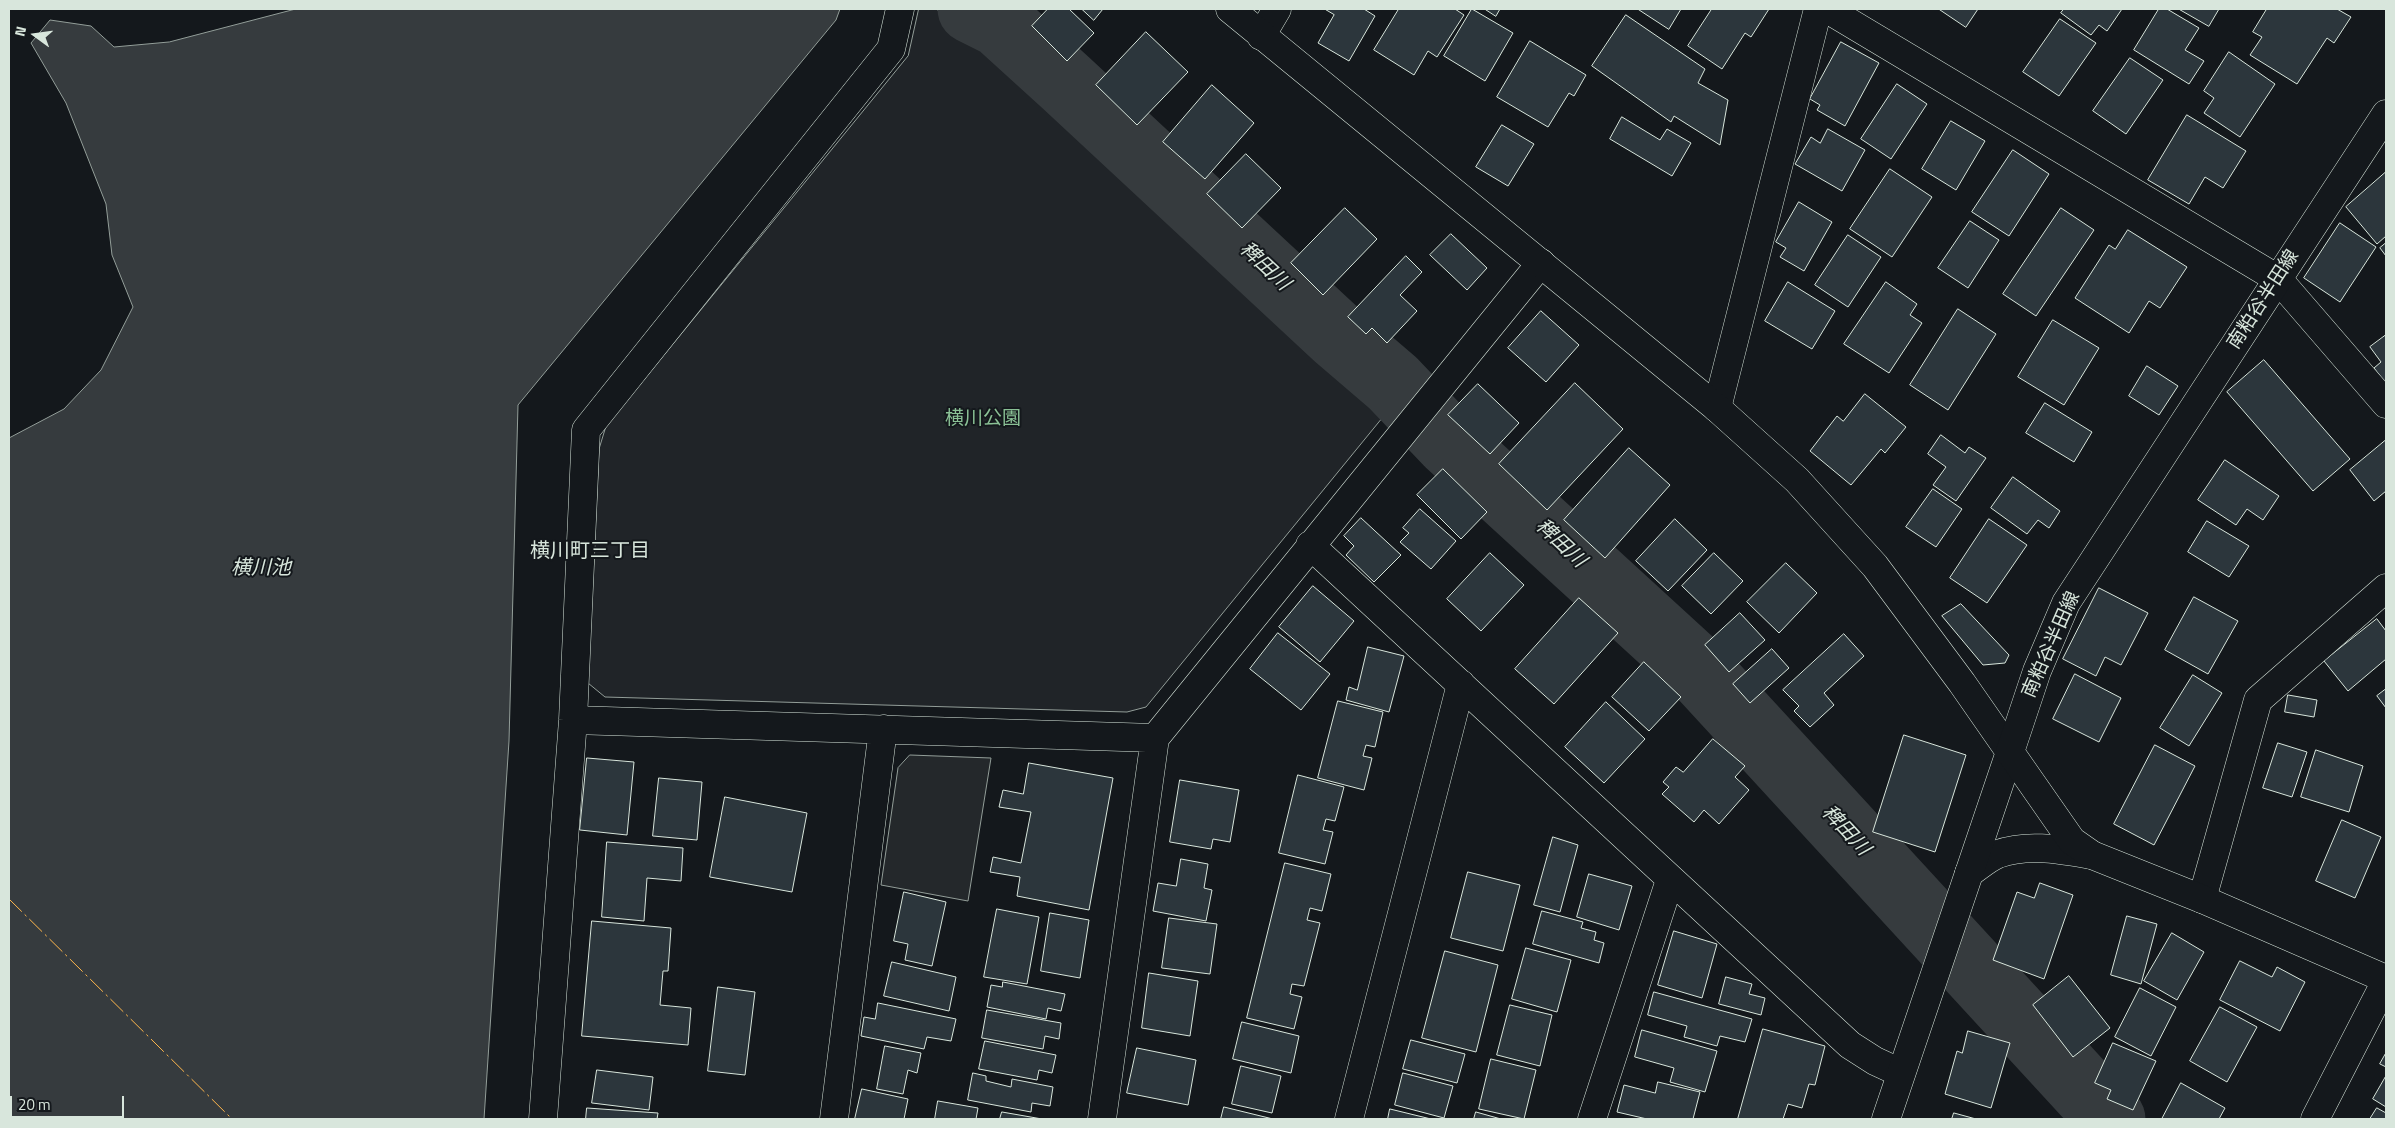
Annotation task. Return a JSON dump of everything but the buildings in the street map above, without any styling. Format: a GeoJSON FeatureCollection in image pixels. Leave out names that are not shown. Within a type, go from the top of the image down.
{"type":"FeatureCollection","features":[{"type":"Feature","properties":{"kind":"street"},"geometry":{"type":"LineString","coordinates":[[543,1119],[573,720],[586,430],[890,49],[900,9]]}},
{"type":"Feature","properties":{"kind":"street"},"geometry":{"type":"LineString","coordinates":[[1230,9],[1717,408],[1797,480],[1875,566],[1962,683],[2072,841],[2092,855]]}},
{"type":"Feature","properties":{"kind":"street"},"geometry":{"type":"LineString","coordinates":[[1261,36],[1277,9]]}},
{"type":"Feature","properties":{"kind":"street"},"geometry":{"type":"LineString","coordinates":[[1717,408],[1818,9]]}},
{"type":"Feature","properties":{"kind":"street"},"geometry":{"type":"LineString","coordinates":[[1827,9],[2278,279],[2386,404]]}},
{"type":"Feature","properties":{"kind":"street","name":"南粕谷半田線"},"geometry":{"type":"LineString","coordinates":[[1886,1119],[2037,671],[2066,603],[2386,114]]}},
{"type":"Feature","properties":{"kind":"street"},"geometry":{"type":"LineString","coordinates":[[1102,1119],[1155,738],[1541,263]]}},
{"type":"Feature","properties":{"kind":"street"},"geometry":{"type":"LineString","coordinates":[[1310,545],[1670,880],[1850,1044],[1875,1061],[1901,1073]]}},
{"type":"Feature","properties":{"kind":"street"},"geometry":{"type":"LineString","coordinates":[[2202,899],[2258,700],[2386,588]]}},
{"type":"Feature","properties":{"kind":"street"},"geometry":{"type":"LineString","coordinates":[[1349,1119],[1461,684]]}},
{"type":"Feature","properties":{"kind":"street"},"geometry":{"type":"LineString","coordinates":[[573,720],[1155,738]]}},
{"type":"Feature","properties":{"kind":"street"},"geometry":{"type":"LineString","coordinates":[[834,1119],[883,729]]}},
{"type":"Feature","properties":{"kind":"street"},"geometry":{"type":"LineString","coordinates":[[1969,873],[1997,854],[2024,848],[2063,850],[2092,855],[2202,899],[2386,980],[2316,1119]]}},
{"type":"Feature","properties":{"kind":"street"},"geometry":{"type":"LineString","coordinates":[[1592,1119],[1670,880]]}},
{"type":"Feature","properties":{"kind":"green space","name":"横川公園"},"geometry":{"type":"Polygon","coordinates":[[[919,9],[936,9],[989,40],[1051,83],[1160,191],[1396,401],[1146,707],[1127,712],[605,697],[588,683],[599,449],[606,426],[908,56],[919,9]]]}},
{"type":"Feature","properties":{"kind":"shaded area"},"geometry":{"type":"Polygon","coordinates":[[[910,755],[991,758],[968,901],[881,885],[898,768],[910,755]]]}},
{"type":"Feature","properties":{"kind":"water","name":"横川池"},"geometry":{"type":"Polygon","coordinates":[[[296,9],[840,9],[836,20],[518,405],[509,741],[484,1119],[9,1119],[9,438],[64,409],[101,370],[133,307],[112,255],[106,204],[66,103],[31,43],[50,20],[91,26],[114,47],[169,42],[296,9]]]}},
{"type":"Feature","properties":{"kind":"waterway","name":"稗田川"},"geometry":{"type":"LineString","coordinates":[[972,9],[1000,23],[1066,83],[1337,335],[1393,383],[1449,442],[1699,671],[2111,1119]]}},
{"type":"Feature","properties":{"kind":"power"},"geometry":{"type":"LineString","coordinates":[[9,899],[232,1119]]}},
{"type":"Feature","properties":{"kind":"district","name":"横川町三丁目"},"geometry":{"type":"Point","coordinates":[590,552]}}]}
